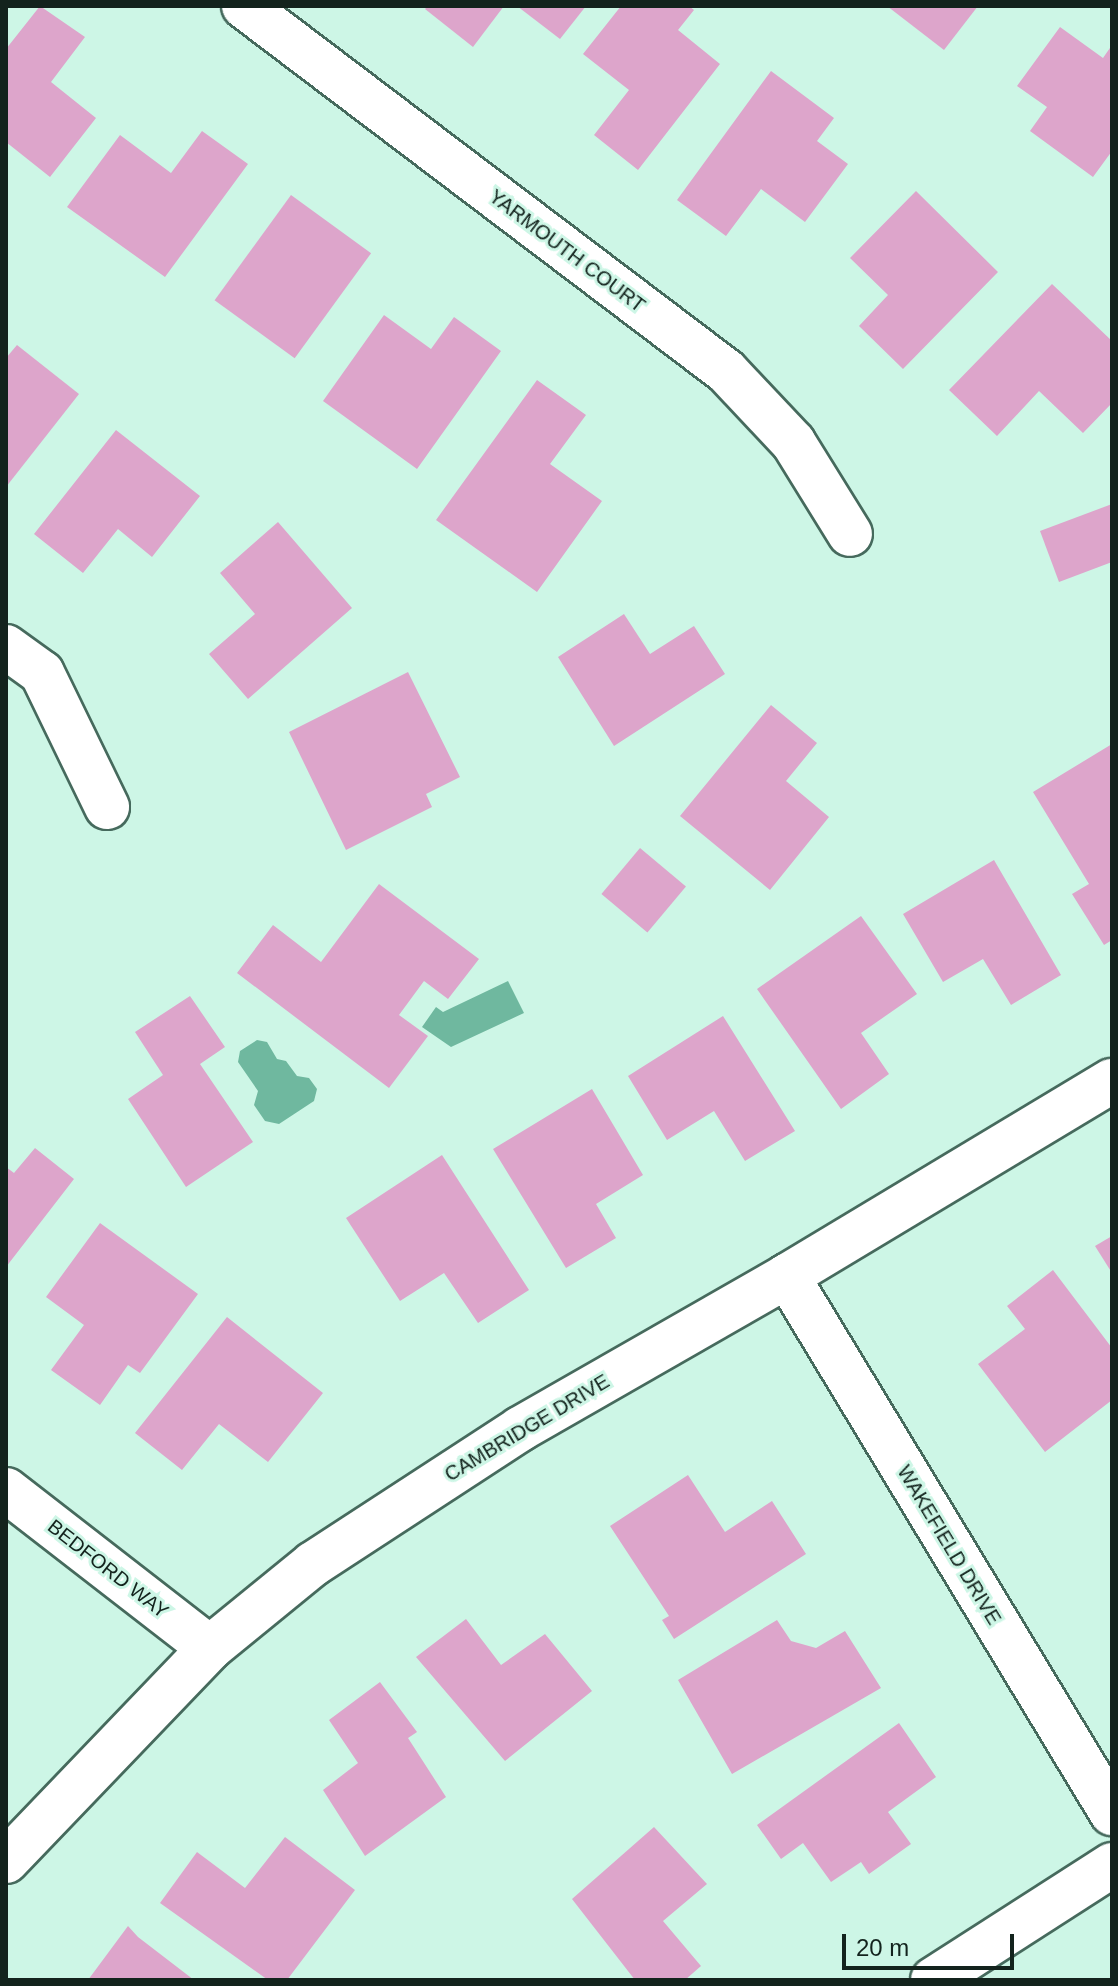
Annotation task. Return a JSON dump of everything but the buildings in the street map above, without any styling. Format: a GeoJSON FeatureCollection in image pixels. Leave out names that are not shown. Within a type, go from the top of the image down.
{"type":"FeatureCollection","features":[{"type":"Feature","properties":{"kind":"street","name":"YARMOUTH COURT"},"geometry":{"type":"LineString","coordinates":[[244,6],[726,371],[793,442],[850,534]]}},
{"type":"Feature","properties":{"kind":"street"},"geometry":{"type":"LineString","coordinates":[[6,647],[42,673],[107,807]]}},
{"type":"Feature","properties":{"kind":"street","name":"CAMBRIDGE DRIVE"},"geometry":{"type":"LineString","coordinates":[[6,1861],[210,1648],[313,1564],[520,1429],[787,1276],[1112,1081]]}},
{"type":"Feature","properties":{"kind":"street","name":"WAKEFIELD DRIVE"},"geometry":{"type":"LineString","coordinates":[[787,1276],[1112,1813]]}},
{"type":"Feature","properties":{"kind":"street","name":"BEDFORD WAY"},"geometry":{"type":"LineString","coordinates":[[6,1490],[210,1648]]}},
{"type":"Feature","properties":{"kind":"street"},"geometry":{"type":"LineString","coordinates":[[933,1980],[1112,1865]]}},
{"type":"Feature","properties":{"kind":"shaded area"},"geometry":{"type":"Polygon","coordinates":[[[508,981],[524,1013],[451,1047],[422,1027],[436,1007],[443,1012],[508,981]]]}},
{"type":"Feature","properties":{"kind":"shaded area"},"geometry":{"type":"Polygon","coordinates":[[[257,1040],[267,1042],[277,1059],[286,1061],[297,1076],[309,1078],[317,1089],[314,1101],[279,1124],[265,1121],[254,1105],[258,1091],[238,1062],[240,1051],[257,1040]]]}}]}
